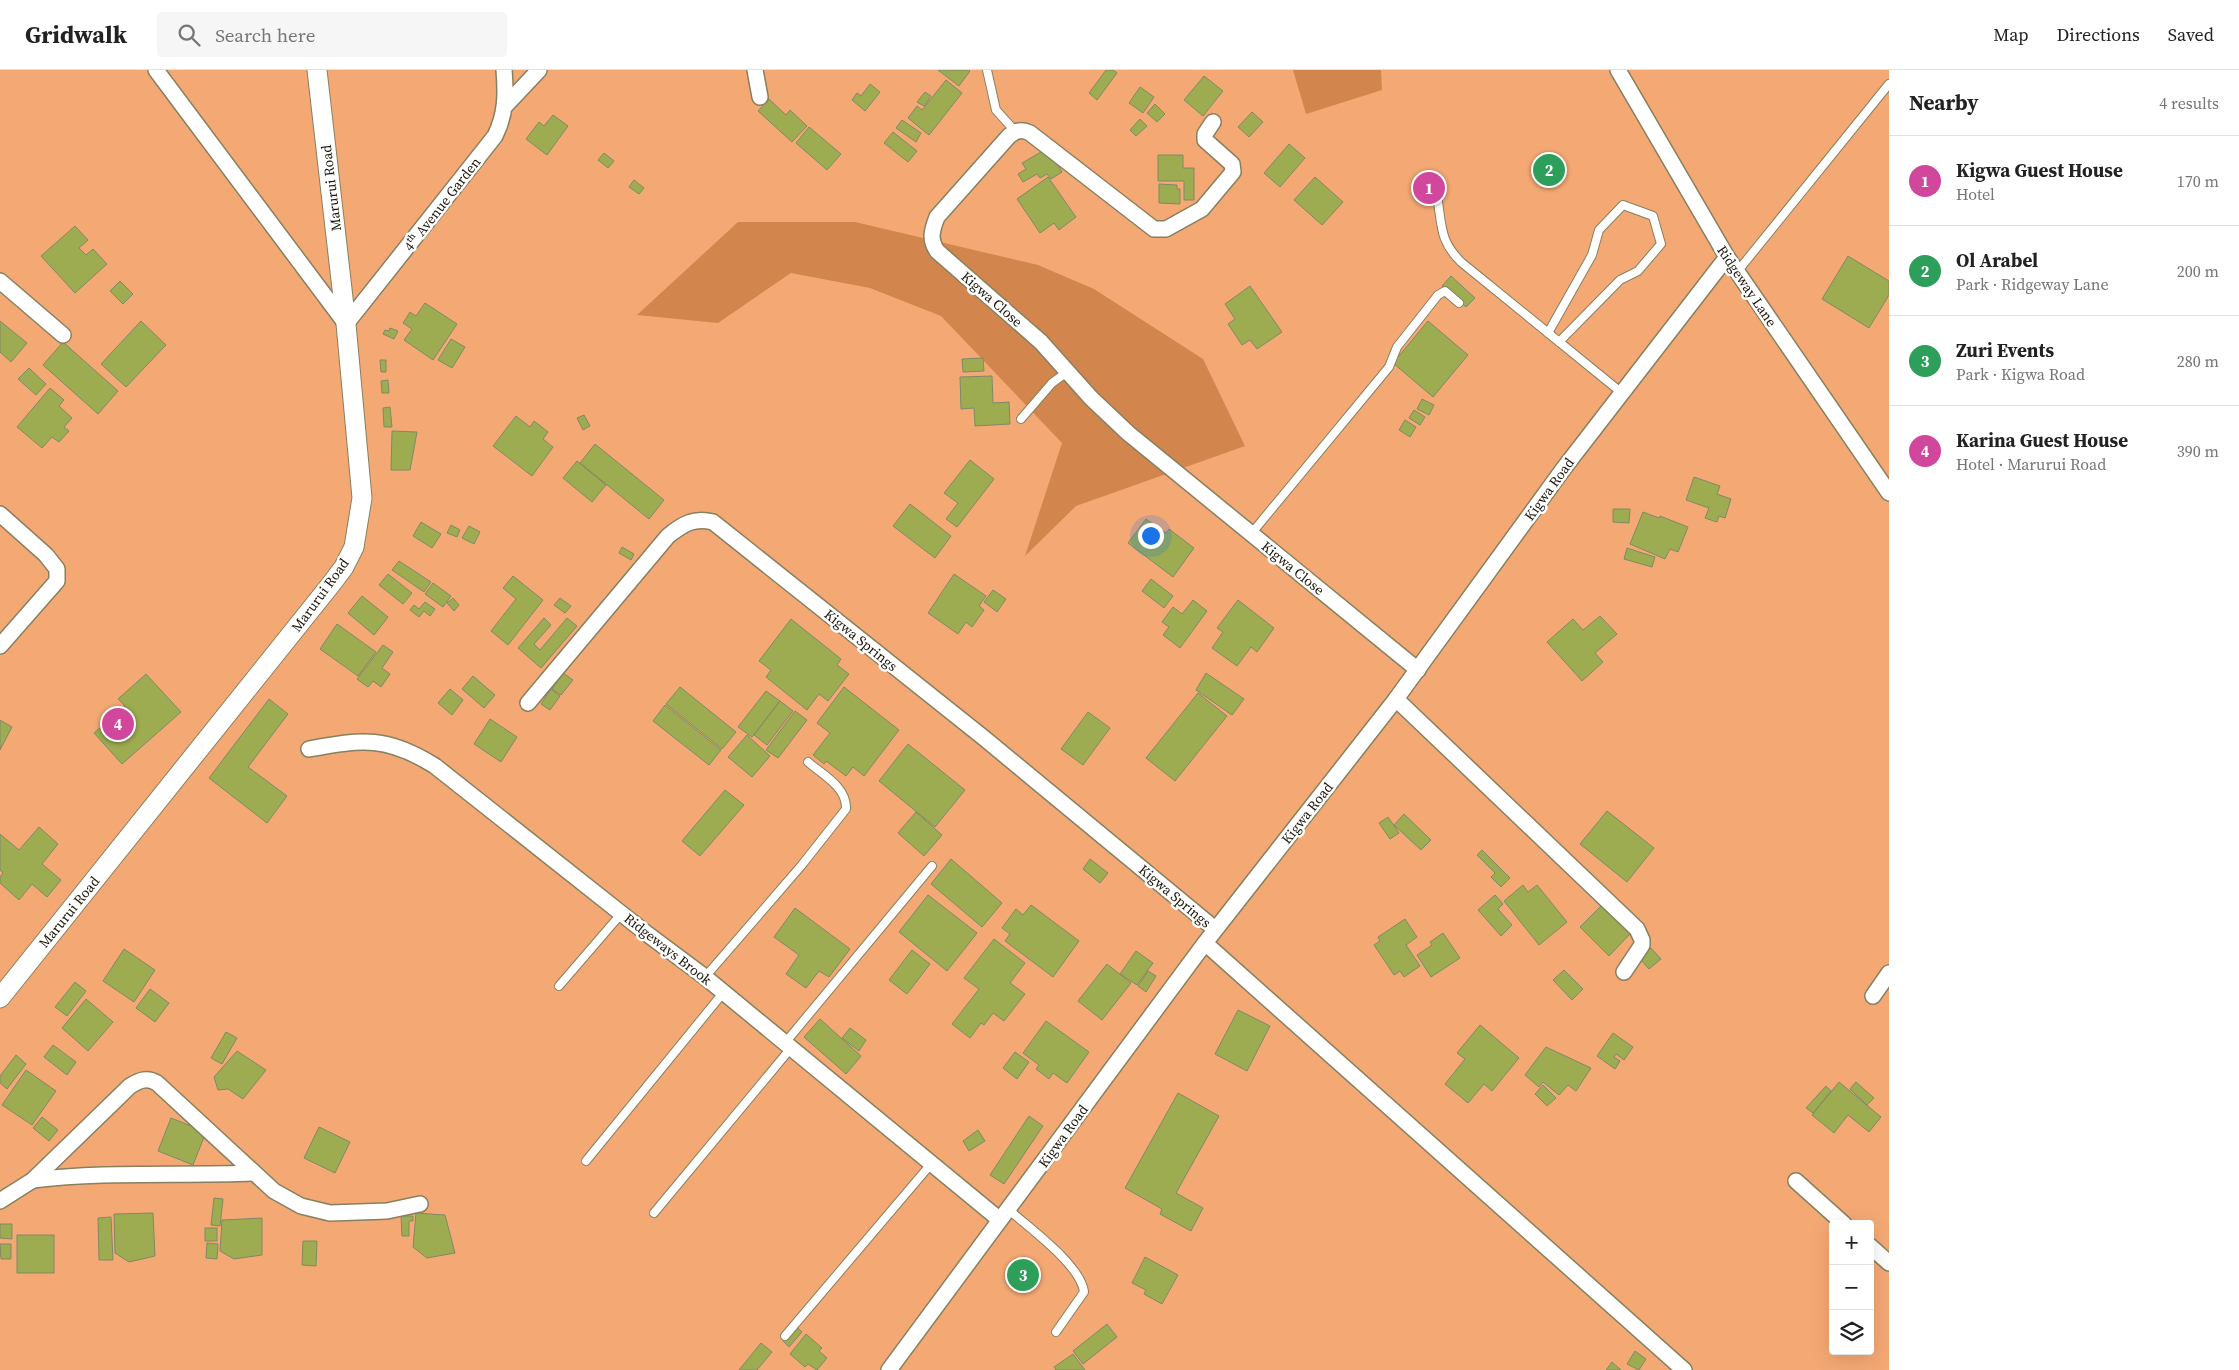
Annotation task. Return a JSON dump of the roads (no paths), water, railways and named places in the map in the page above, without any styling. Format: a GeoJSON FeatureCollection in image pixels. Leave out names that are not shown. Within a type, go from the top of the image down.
{"type":"FeatureCollection","features":[{"type":"Feature","properties":{"kind":"street"},"geometry":{"type":"LineString","coordinates":[[156,70],[346,324]]}},
{"type":"Feature","properties":{"kind":"street","name":"Marurui Road"},"geometry":{"type":"LineString","coordinates":[[1,993],[344,567],[354,547],[362,498],[346,324],[317,70]]}},
{"type":"Feature","properties":{"kind":"street","name":"4ᵗʰ Avenue Garden"},"geometry":{"type":"LineString","coordinates":[[346,324],[496,136],[502,123],[506,105],[504,70]]}},
{"type":"Feature","properties":{"kind":"street"},"geometry":{"type":"LineString","coordinates":[[506,105],[539,70]]}},
{"type":"Feature","properties":{"kind":"street"},"geometry":{"type":"LineString","coordinates":[[756,70],[760,98]]}},
{"type":"Feature","properties":{"kind":"street","name":"Ridgeway Lane"},"geometry":{"type":"LineString","coordinates":[[1618,70],[1727,258],[1889,493]]}},
{"type":"Feature","properties":{"kind":"street"},"geometry":{"type":"LineString","coordinates":[[1015,131],[1023,130],[1030,133],[1154,229],[1160,230],[1202,209],[1233,172],[1232,164],[1205,140],[1205,134],[1213,122]]}},
{"type":"Feature","properties":{"kind":"street","name":"Kigwa Close"},"geometry":{"type":"LineString","coordinates":[[1015,131],[938,217],[933,227],[932,244],[937,251],[1041,342],[1091,398],[1128,433],[1418,670]]}},
{"type":"Feature","properties":{"kind":"street","name":"Kigwa Road"},"geometry":{"type":"LineString","coordinates":[[889,1370],[1215,930],[1396,699],[1564,468],[1727,258]]}},
{"type":"Feature","properties":{"kind":"street"},"geometry":{"type":"LineString","coordinates":[[0,281],[63,335]]}},
{"type":"Feature","properties":{"kind":"street"},"geometry":{"type":"LineString","coordinates":[[0,514],[46,555],[57,569],[57,581],[0,646]]}},
{"type":"Feature","properties":{"kind":"street","name":"Kigwa Springs"},"geometry":{"type":"LineString","coordinates":[[528,703],[668,536],[682,525],[694,520],[713,522],[984,738],[1215,930]]}},
{"type":"Feature","properties":{"kind":"street"},"geometry":{"type":"LineString","coordinates":[[1396,699],[1637,929],[1642,940],[1642,946],[1624,972]]}},
{"type":"Feature","properties":{"kind":"street","name":"Ridgeways Brook"},"geometry":{"type":"LineString","coordinates":[[308,749],[366,741],[400,747],[421,757],[501,817],[621,914],[705,976],[723,993],[932,1164],[1004,1215]]}},
{"type":"Feature","properties":{"kind":"street"},"geometry":{"type":"LineString","coordinates":[[1205,944],[1684,1370]]}},
{"type":"Feature","properties":{"kind":"street"},"geometry":{"type":"LineString","coordinates":[[1873,996],[1889,973]]}},
{"type":"Feature","properties":{"kind":"street"},"geometry":{"type":"LineString","coordinates":[[0,1202],[33,1180],[130,1086],[145,1079],[150,1079],[158,1083],[254,1172],[287,1199],[317,1211],[330,1213],[387,1211],[420,1204]]}},
{"type":"Feature","properties":{"kind":"street"},"geometry":{"type":"LineString","coordinates":[[33,1180],[70,1175],[197,1175],[254,1172]]}},
{"type":"Feature","properties":{"kind":"street"},"geometry":{"type":"LineString","coordinates":[[1796,1181],[1840,1220]]}},
{"type":"Feature","properties":{"kind":"street"},"geometry":{"type":"LineString","coordinates":[[1874,1250],[1889,1263]]}},
{"type":"Feature","properties":{"kind":"lane"},"geometry":{"type":"LineString","coordinates":[[987,70],[996,110],[1015,131]]}},
{"type":"Feature","properties":{"kind":"lane"},"geometry":{"type":"LineString","coordinates":[[1737,272],[1889,84]]}},
{"type":"Feature","properties":{"kind":"lane"},"geometry":{"type":"LineString","coordinates":[[1438,202],[1444,238],[1450,250],[1622,393]]}},
{"type":"Feature","properties":{"kind":"lane"},"geometry":{"type":"LineString","coordinates":[[1548,333],[1592,255],[1599,230],[1623,204],[1653,216],[1661,244],[1638,271],[1620,280],[1559,342]]}},
{"type":"Feature","properties":{"kind":"lane"},"geometry":{"type":"LineString","coordinates":[[1252,534],[1390,367],[1397,347],[1438,294],[1445,292],[1459,303]]}},
{"type":"Feature","properties":{"kind":"lane"},"geometry":{"type":"LineString","coordinates":[[1021,420],[1052,382],[1067,372]]}},
{"type":"Feature","properties":{"kind":"lane"},"geometry":{"type":"LineString","coordinates":[[705,976],[801,866],[846,809],[846,800],[842,790],[808,762]]}},
{"type":"Feature","properties":{"kind":"lane"},"geometry":{"type":"LineString","coordinates":[[654,1213],[932,866]]}},
{"type":"Feature","properties":{"kind":"lane"},"geometry":{"type":"LineString","coordinates":[[559,986],[621,914]]}},
{"type":"Feature","properties":{"kind":"lane"},"geometry":{"type":"LineString","coordinates":[[586,1162],[723,993]]}},
{"type":"Feature","properties":{"kind":"lane"},"geometry":{"type":"LineString","coordinates":[[785,1336],[932,1164]]}},
{"type":"Feature","properties":{"kind":"lane"},"geometry":{"type":"LineString","coordinates":[[1004,1215],[1068,1263],[1083,1282],[1084,1292],[1056,1332]]}},
{"type":"Feature","properties":{"kind":"place","name":"Ol Arabel"},"geometry":{"type":"Point","coordinates":[1549,170]}},
{"type":"Feature","properties":{"kind":"place","name":"Kigwa Guest House"},"geometry":{"type":"Point","coordinates":[1429,188]}},
{"type":"Feature","properties":{"kind":"place","name":"Karina Guest House"},"geometry":{"type":"Point","coordinates":[118,724]}},
{"type":"Feature","properties":{"kind":"place","name":"Zuri Events"},"geometry":{"type":"Point","coordinates":[1023,1275]}}]}
